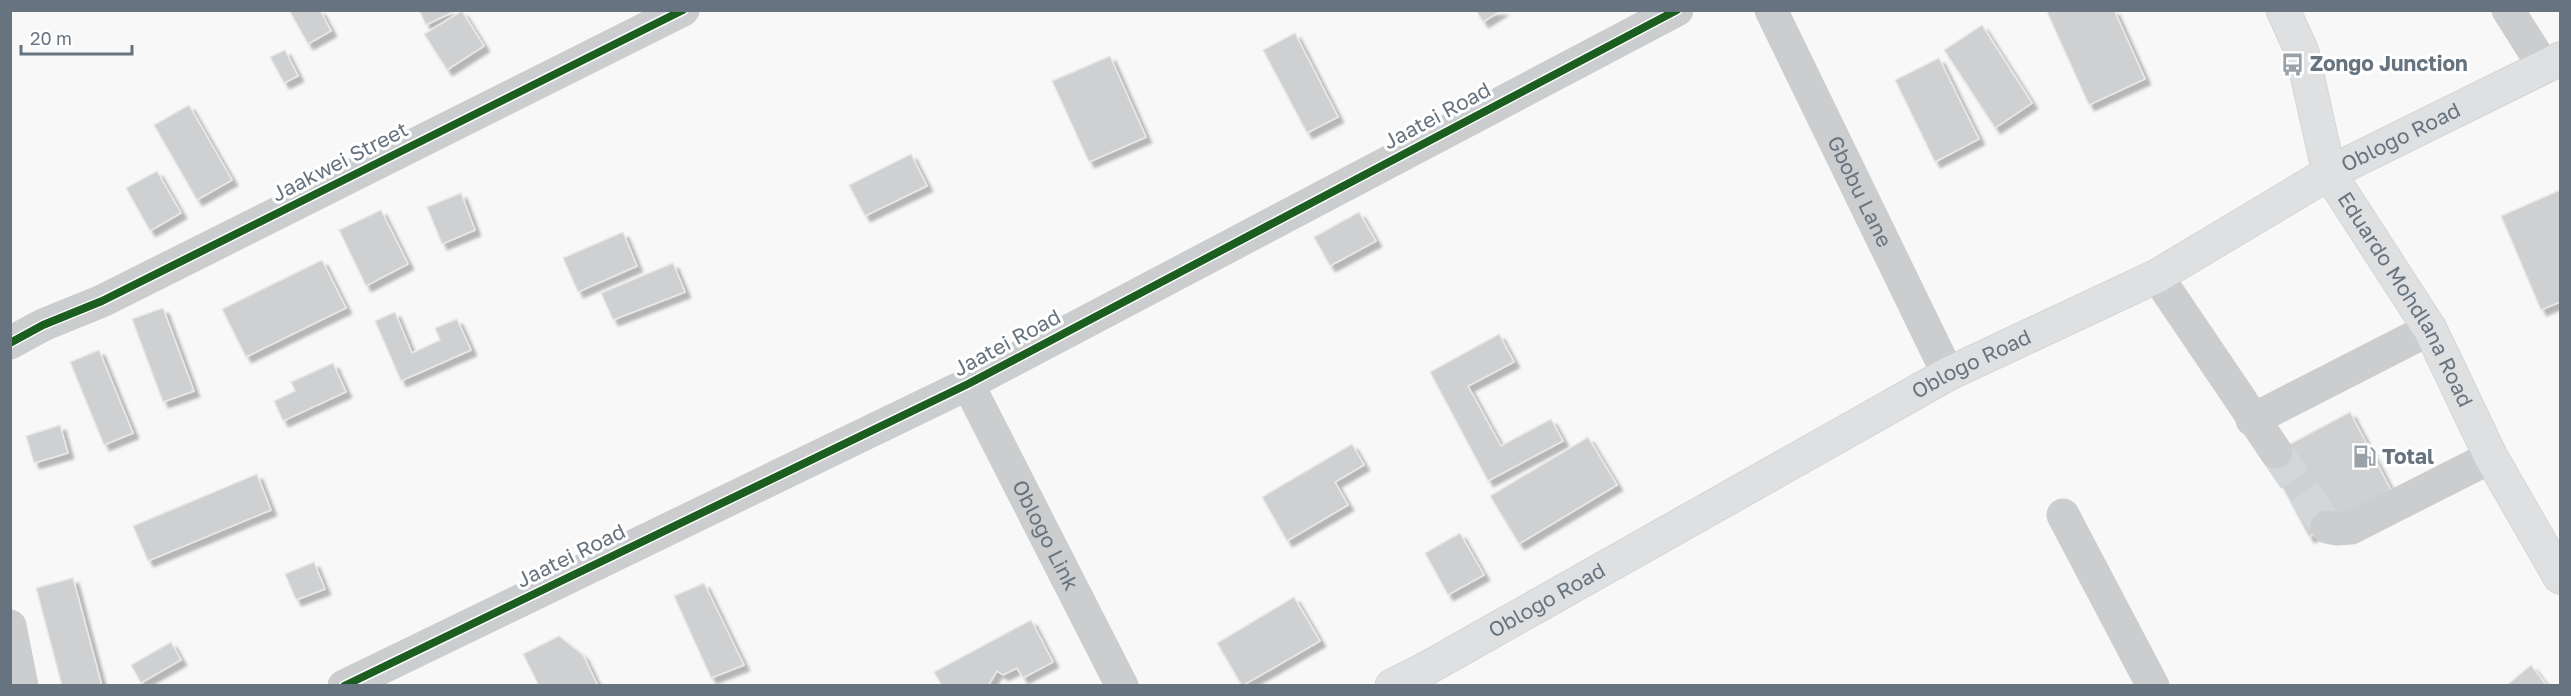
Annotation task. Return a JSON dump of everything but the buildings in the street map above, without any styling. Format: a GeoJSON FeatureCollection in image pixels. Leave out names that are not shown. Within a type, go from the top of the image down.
{"type":"FeatureCollection","features":[{"type":"Feature","properties":{"kind":"main road","name":"Eduardo Mohdlana Road"},"geometry":{"type":"LineString","coordinates":[[2290,13],[2302,52],[2330,173],[2430,329],[2491,457],[2560,577]]}},
{"type":"Feature","properties":{"kind":"main road","name":"Oblogo Road"},"geometry":{"type":"LineString","coordinates":[[1392,686],[1948,374],[2157,276],[2330,173],[2552,63]]}},
{"type":"Feature","properties":{"kind":"street","name":"Jaakwei Street"},"geometry":{"type":"LineString","coordinates":[[10,342],[43,325],[102,301],[683,10]]}},
{"type":"Feature","properties":{"kind":"street","name":"Jaatei Road"},"geometry":{"type":"LineString","coordinates":[[344,686],[968,384],[1677,10]]}},
{"type":"Feature","properties":{"kind":"street","name":"Gbobu Lane"},"geometry":{"type":"LineString","coordinates":[[1771,10],[1948,374]]}},
{"type":"Feature","properties":{"kind":"street"},"geometry":{"type":"LineString","coordinates":[[2508,10],[2552,63]]}},
{"type":"Feature","properties":{"kind":"street"},"geometry":{"type":"LineString","coordinates":[[2157,276],[2252,420],[2276,452]]}},
{"type":"Feature","properties":{"kind":"street"},"geometry":{"type":"LineString","coordinates":[[2252,420],[2430,329]]}},
{"type":"Feature","properties":{"kind":"street","name":"Oblogo Link"},"geometry":{"type":"LineString","coordinates":[[968,384],[1122,686]]}},
{"type":"Feature","properties":{"kind":"street"},"geometry":{"type":"LineString","coordinates":[[2327,526],[2337,529],[2351,528],[2491,457]]}},
{"type":"Feature","properties":{"kind":"street"},"geometry":{"type":"LineString","coordinates":[[2062,515],[2152,686]]}},
{"type":"Feature","properties":{"kind":"street"},"geometry":{"type":"LineString","coordinates":[[10,626],[22,686]]}},
{"type":"Feature","properties":{"kind":"tunnel"},"geometry":{"type":"LineString","coordinates":[[2276,452],[2327,527]]}},
{"type":"Feature","properties":{"kind":"cycle path"},"geometry":{"type":"LineString","coordinates":[[10,343],[43,325],[102,301],[683,10]]}},
{"type":"Feature","properties":{"kind":"cycle path"},"geometry":{"type":"LineString","coordinates":[[344,686],[968,384],[1677,10]]}},
{"type":"Feature","properties":{"kind":"place","name":"Zongo Junction"},"geometry":{"type":"Point","coordinates":[2292,64]}},
{"type":"Feature","properties":{"kind":"place","name":"Total"},"geometry":{"type":"Point","coordinates":[2364,457]}}]}
